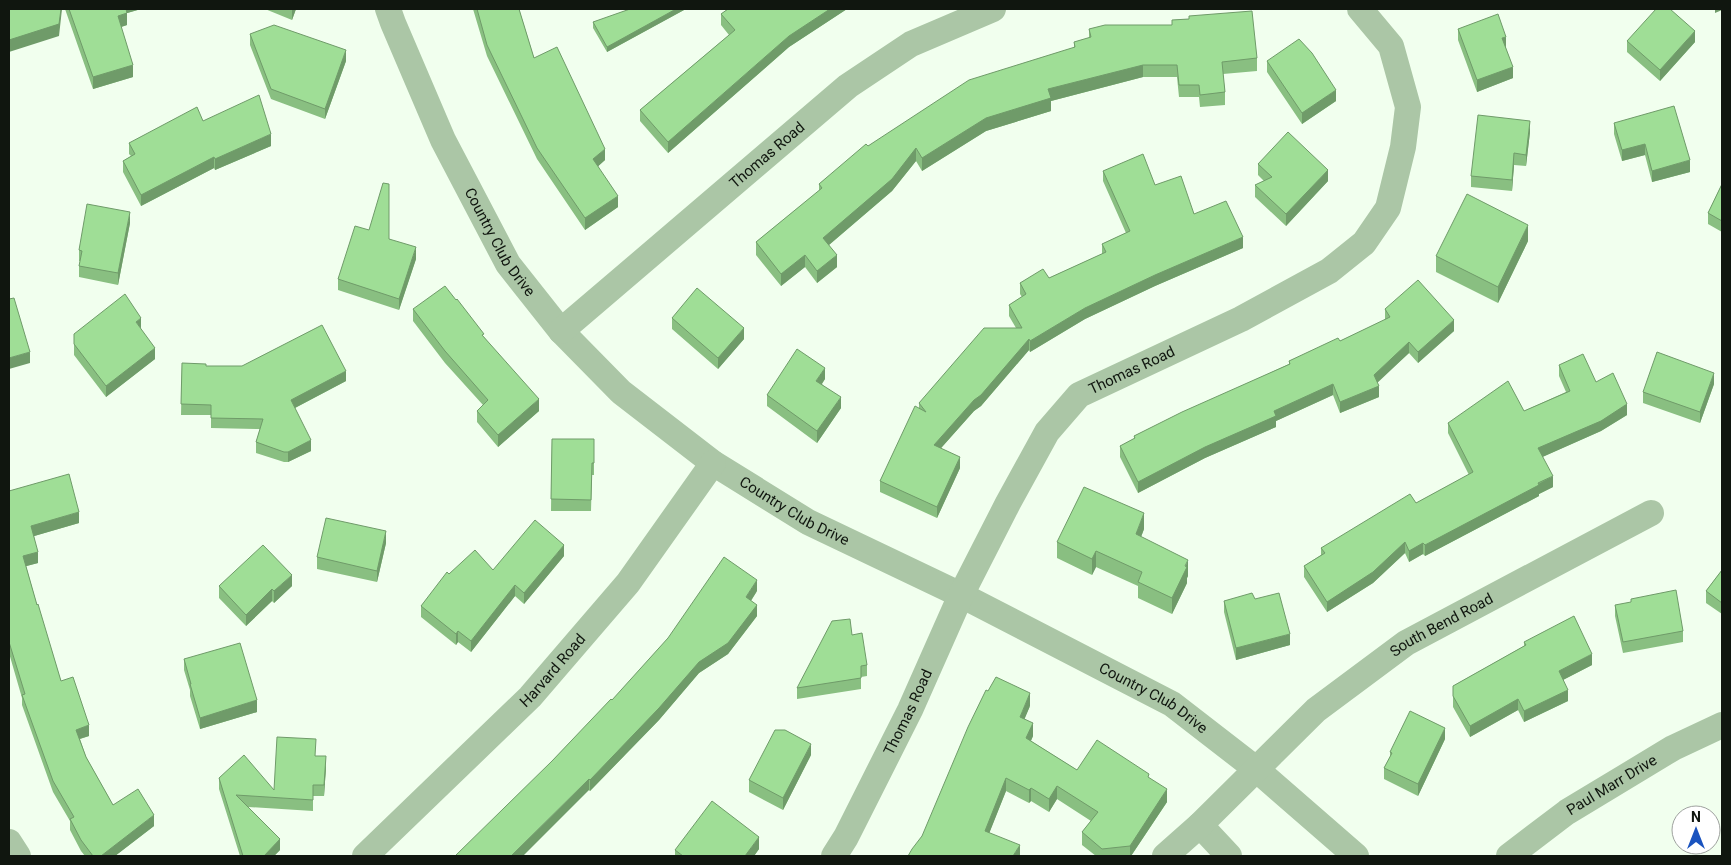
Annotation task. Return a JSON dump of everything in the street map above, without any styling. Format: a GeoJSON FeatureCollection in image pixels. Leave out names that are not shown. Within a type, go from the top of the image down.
{"type":"FeatureCollection","features":[{"type":"Feature","properties":{"kind":"street","name":"Country Club Drive"},"geometry":{"type":"LineString","coordinates":[[388,9],[443,140],[508,264],[561,331],[621,392],[713,463],[808,522],[961,595],[1172,704],[1256,769],[1356,856]]}},
{"type":"Feature","properties":{"kind":"street","name":"Thomas Road"},"geometry":{"type":"LineString","coordinates":[[561,331],[848,86],[911,44],[993,9]]}},
{"type":"Feature","properties":{"kind":"street","name":"Thomas Road"},"geometry":{"type":"LineString","coordinates":[[834,856],[846,837],[910,710],[961,595],[1047,432],[1079,395],[1241,319],[1329,271],[1364,243],[1388,208],[1403,147],[1408,107],[1391,46],[1360,9]]}},
{"type":"Feature","properties":{"kind":"street","name":"Harvard Road"},"geometry":{"type":"LineString","coordinates":[[365,856],[530,697],[628,583],[713,463]]}},
{"type":"Feature","properties":{"kind":"street","name":"South Bend Road"},"geometry":{"type":"LineString","coordinates":[[1165,856],[1200,825],[1316,710],[1406,643],[1651,513]]}},
{"type":"Feature","properties":{"kind":"street","name":"Paul Marr Drive"},"geometry":{"type":"LineString","coordinates":[[1509,856],[1567,812],[1673,748],[1722,725]]}},
{"type":"Feature","properties":{"kind":"street"},"geometry":{"type":"LineString","coordinates":[[1200,825],[1230,856]]}},
{"type":"Feature","properties":{"kind":"street"},"geometry":{"type":"LineString","coordinates":[[9,842],[18,856]]}},
{"type":"Feature","properties":{"kind":"building"},"geometry":{"type":"Polygon","coordinates":[[[9,9],[61,9],[59,24],[9,40],[9,9]]]}},
{"type":"Feature","properties":{"kind":"building"},"geometry":{"type":"Polygon","coordinates":[[[69,9],[126,9],[127,13],[118,16],[133,65],[93,77],[69,9]]]}},
{"type":"Feature","properties":{"kind":"building"},"geometry":{"type":"Polygon","coordinates":[[[477,9],[519,9],[534,58],[557,47],[605,149],[593,159],[618,196],[585,218],[537,148],[487,45],[477,9]]]}},
{"type":"Feature","properties":{"kind":"building"},"geometry":{"type":"Polygon","coordinates":[[[630,9],[676,9],[607,47],[593,22],[630,9]]]}},
{"type":"Feature","properties":{"kind":"building"},"geometry":{"type":"Polygon","coordinates":[[[728,9],[830,9],[789,36],[668,142],[640,110],[735,30],[721,14],[728,9]]]}},
{"type":"Feature","properties":{"kind":"building"},"geometry":{"type":"Polygon","coordinates":[[[1656,9],[1670,9],[1695,31],[1660,70],[1627,41],[1656,9]]]}},
{"type":"Feature","properties":{"kind":"building"},"geometry":{"type":"Polygon","coordinates":[[[1252,11],[1257,58],[1222,62],[1225,92],[1200,95],[1199,85],[1179,85],[1177,65],[1143,65],[1048,89],[1051,98],[986,118],[922,158],[916,148],[892,179],[823,238],[837,255],[817,271],[805,255],[781,274],[756,242],[822,188],[819,184],[866,144],[868,146],[969,80],[1075,47],[1074,42],[1091,37],[1089,29],[1105,25],[1172,25],[1172,20],[1189,19],[1189,16],[1252,11]]]}},
{"type":"Feature","properties":{"kind":"building"},"geometry":{"type":"Polygon","coordinates":[[[1498,14],[1506,37],[1502,38],[1513,67],[1477,80],[1458,29],[1498,14]]]}},
{"type":"Feature","properties":{"kind":"building"},"geometry":{"type":"Polygon","coordinates":[[[274,25],[346,50],[325,109],[271,89],[250,34],[274,25]]]}},
{"type":"Feature","properties":{"kind":"building"},"geometry":{"type":"Polygon","coordinates":[[[1299,39],[1312,53],[1336,90],[1302,113],[1267,61],[1299,39]]]}},
{"type":"Feature","properties":{"kind":"building"},"geometry":{"type":"Polygon","coordinates":[[[259,95],[271,134],[215,159],[214,157],[141,195],[123,161],[135,154],[129,143],[197,107],[203,121],[259,95]]]}},
{"type":"Feature","properties":{"kind":"building"},"geometry":{"type":"Polygon","coordinates":[[[1674,106],[1690,160],[1652,171],[1645,144],[1622,150],[1614,123],[1674,106]]]}},
{"type":"Feature","properties":{"kind":"building"},"geometry":{"type":"Polygon","coordinates":[[[1478,115],[1530,121],[1526,155],[1514,153],[1512,180],[1471,176],[1478,115]]]}},
{"type":"Feature","properties":{"kind":"building"},"geometry":{"type":"Polygon","coordinates":[[[1288,132],[1328,170],[1286,214],[1255,185],[1272,177],[1258,164],[1288,132]]]}},
{"type":"Feature","properties":{"kind":"building"},"geometry":{"type":"Polygon","coordinates":[[[1143,154],[1155,185],[1181,176],[1194,214],[1226,201],[1243,237],[1085,308],[1030,341],[1029,339],[981,395],[974,400],[934,445],[960,457],[937,507],[880,481],[915,406],[926,412],[919,403],[984,328],[1022,328],[1009,305],[1026,294],[1020,283],[1043,269],[1049,278],[1106,252],[1102,244],[1130,231],[1103,171],[1143,154]]]}},
{"type":"Feature","properties":{"kind":"building"},"geometry":{"type":"Polygon","coordinates":[[[383,183],[389,184],[389,239],[416,247],[399,299],[338,279],[355,226],[369,230],[383,183]]]}},
{"type":"Feature","properties":{"kind":"building"},"geometry":{"type":"Polygon","coordinates":[[[1722,184],[1722,221],[1708,213],[1722,184]]]}},
{"type":"Feature","properties":{"kind":"building"},"geometry":{"type":"Polygon","coordinates":[[[1467,194],[1528,225],[1498,287],[1436,256],[1467,194]]]}},
{"type":"Feature","properties":{"kind":"building"},"geometry":{"type":"Polygon","coordinates":[[[87,204],[130,212],[118,273],[79,266],[82,251],[79,250],[87,204]]]}},
{"type":"Feature","properties":{"kind":"building"},"geometry":{"type":"Polygon","coordinates":[[[1418,280],[1454,320],[1418,352],[1409,342],[1374,375],[1379,386],[1340,402],[1333,384],[1274,411],[1276,416],[1205,447],[1138,482],[1120,446],[1135,438],[1134,436],[1182,412],[1290,364],[1289,361],[1338,338],[1340,341],[1390,317],[1385,309],[1418,280]]]}},
{"type":"Feature","properties":{"kind":"building"},"geometry":{"type":"Polygon","coordinates":[[[445,286],[484,334],[482,335],[539,399],[498,435],[477,411],[488,400],[445,351],[413,309],[445,286]]]}},
{"type":"Feature","properties":{"kind":"building"},"geometry":{"type":"Polygon","coordinates":[[[697,288],[744,328],[718,358],[672,318],[697,288]]]}},
{"type":"Feature","properties":{"kind":"building"},"geometry":{"type":"Polygon","coordinates":[[[125,294],[141,318],[136,322],[155,348],[106,386],[74,344],[74,334],[125,294]]]}},
{"type":"Feature","properties":{"kind":"building"},"geometry":{"type":"Polygon","coordinates":[[[14,298],[30,352],[9,358],[9,299],[14,298]]]}},
{"type":"Feature","properties":{"kind":"building"},"geometry":{"type":"Polygon","coordinates":[[[322,325],[346,371],[291,400],[311,440],[288,452],[284,452],[256,442],[263,419],[211,418],[211,405],[181,404],[182,363],[206,364],[206,366],[242,366],[322,325]]]}},
{"type":"Feature","properties":{"kind":"building"},"geometry":{"type":"Polygon","coordinates":[[[797,349],[825,368],[816,381],[841,397],[817,431],[767,395],[797,349]]]}},
{"type":"Feature","properties":{"kind":"building"},"geometry":{"type":"Polygon","coordinates":[[[1657,352],[1714,373],[1700,412],[1643,392],[1657,352]]]}},
{"type":"Feature","properties":{"kind":"building"},"geometry":{"type":"Polygon","coordinates":[[[1583,354],[1596,382],[1613,373],[1627,404],[1601,421],[1538,448],[1553,476],[1425,545],[1423,543],[1409,551],[1405,542],[1373,572],[1327,602],[1304,566],[1325,553],[1321,548],[1410,494],[1416,503],[1473,472],[1448,423],[1508,381],[1524,411],[1570,391],[1559,365],[1583,354]]]}},
{"type":"Feature","properties":{"kind":"building"},"geometry":{"type":"Polygon","coordinates":[[[552,439],[594,439],[591,500],[551,499],[552,439]]]}},
{"type":"Feature","properties":{"kind":"building"},"geometry":{"type":"Polygon","coordinates":[[[69,474],[79,512],[31,526],[38,552],[23,556],[61,681],[73,677],[89,725],[76,730],[86,757],[113,805],[138,789],[154,815],[101,856],[93,856],[81,840],[70,819],[74,817],[53,781],[22,695],[25,694],[9,642],[9,491],[69,474]]]}},
{"type":"Feature","properties":{"kind":"building"},"geometry":{"type":"Polygon","coordinates":[[[1084,487],[1144,513],[1136,534],[1188,560],[1185,566],[1187,567],[1172,598],[1138,582],[1142,572],[1096,551],[1092,559],[1057,542],[1084,487]]]}},
{"type":"Feature","properties":{"kind":"building"},"geometry":{"type":"Polygon","coordinates":[[[326,518],[386,531],[377,571],[317,557],[326,518]]]}},
{"type":"Feature","properties":{"kind":"building"},"geometry":{"type":"Polygon","coordinates":[[[535,520],[564,545],[524,593],[515,585],[471,641],[458,631],[456,634],[421,606],[447,572],[449,574],[475,550],[493,570],[535,520]]]}},
{"type":"Feature","properties":{"kind":"building"},"geometry":{"type":"Polygon","coordinates":[[[263,545],[292,575],[274,591],[272,589],[246,615],[219,586],[263,545]]]}},
{"type":"Feature","properties":{"kind":"building"},"geometry":{"type":"Polygon","coordinates":[[[724,557],[757,580],[746,597],[757,605],[728,643],[699,662],[659,708],[590,780],[511,856],[455,856],[612,700],[668,638],[724,557]]]}},
{"type":"Feature","properties":{"kind":"building"},"geometry":{"type":"Polygon","coordinates":[[[1722,570],[1722,603],[1706,591],[1722,570]]]}},
{"type":"Feature","properties":{"kind":"building"},"geometry":{"type":"Polygon","coordinates":[[[1676,590],[1683,631],[1623,642],[1615,605],[1631,602],[1631,599],[1676,590]]]}},
{"type":"Feature","properties":{"kind":"building"},"geometry":{"type":"Polygon","coordinates":[[[1252,593],[1255,599],[1279,593],[1290,634],[1236,648],[1224,601],[1252,593]]]}},
{"type":"Feature","properties":{"kind":"building"},"geometry":{"type":"Polygon","coordinates":[[[1574,616],[1592,654],[1559,671],[1568,690],[1524,711],[1518,699],[1470,726],[1453,696],[1453,686],[1526,645],[1524,642],[1574,616]]]}},
{"type":"Feature","properties":{"kind":"building"},"geometry":{"type":"Polygon","coordinates":[[[850,619],[852,635],[862,633],[867,665],[861,666],[861,678],[797,688],[832,621],[850,619]]]}},
{"type":"Feature","properties":{"kind":"building"},"geometry":{"type":"Polygon","coordinates":[[[240,643],[257,700],[200,718],[184,659],[240,643]]]}},
{"type":"Feature","properties":{"kind":"building"},"geometry":{"type":"Polygon","coordinates":[[[996,677],[1030,693],[1020,717],[1033,723],[1026,738],[1077,770],[1097,740],[1149,774],[1148,777],[1167,789],[1130,846],[1102,849],[1082,832],[1098,812],[1057,786],[1049,799],[1031,788],[1029,790],[1006,778],[985,831],[1020,845],[1013,856],[908,856],[922,836],[968,727],[986,690],[988,691],[996,677]]]}},
{"type":"Feature","properties":{"kind":"building"},"geometry":{"type":"Polygon","coordinates":[[[1410,711],[1445,728],[1418,784],[1384,768],[1410,711]]]}},
{"type":"Feature","properties":{"kind":"building"},"geometry":{"type":"Polygon","coordinates":[[[775,730],[785,730],[811,744],[783,798],[749,780],[775,730]]]}},
{"type":"Feature","properties":{"kind":"building"},"geometry":{"type":"Polygon","coordinates":[[[277,737],[316,739],[315,756],[326,756],[324,785],[313,785],[313,800],[236,795],[280,839],[264,856],[243,856],[219,778],[244,755],[274,790],[277,737]]]}},
{"type":"Feature","properties":{"kind":"building"},"geometry":{"type":"Polygon","coordinates":[[[712,801],[759,837],[745,856],[683,856],[675,850],[712,801]]]}}]}
